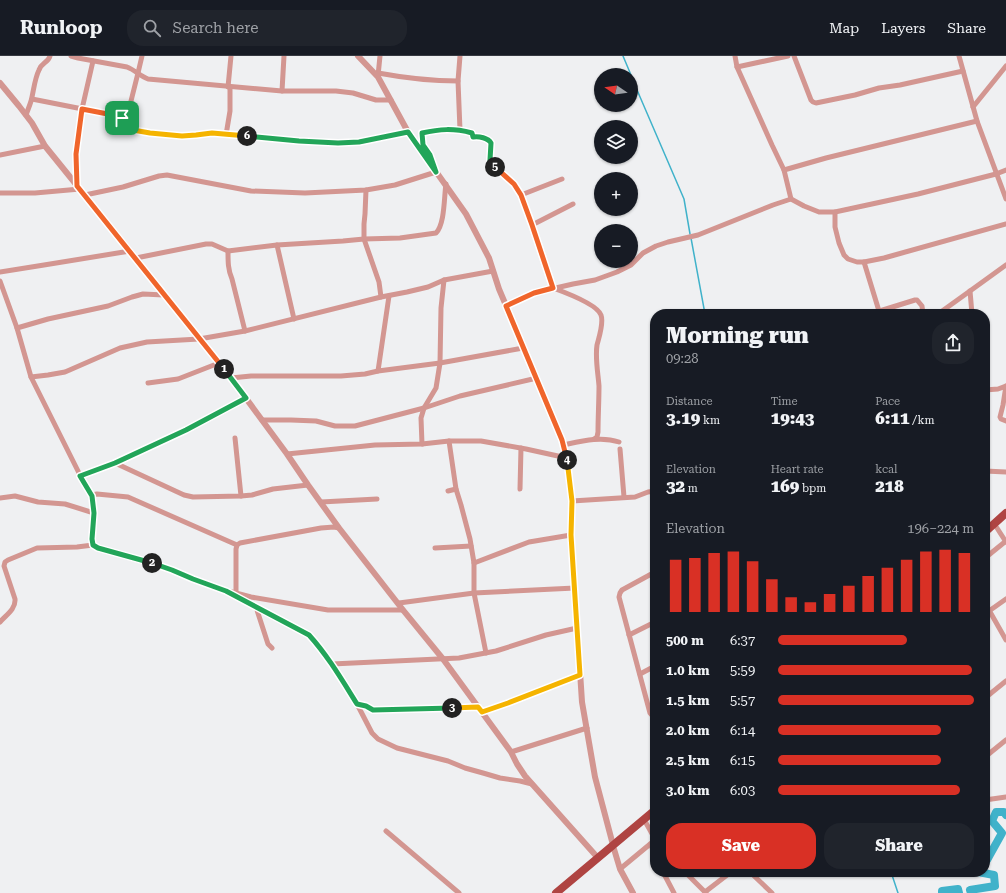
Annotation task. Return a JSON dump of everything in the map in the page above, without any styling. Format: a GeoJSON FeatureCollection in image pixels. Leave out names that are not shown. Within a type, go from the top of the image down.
{"type":"FeatureCollection","features":[{"type":"Feature","properties":{"kind":"main road"},"geometry":{"type":"LineString","coordinates":[[990,527],[1006,513]]}},
{"type":"Feature","properties":{"kind":"main road"},"geometry":{"type":"LineString","coordinates":[[990,534],[1006,520]]}},
{"type":"Feature","properties":{"kind":"main road"},"geometry":{"type":"LineString","coordinates":[[563,893],[650,815]]}},
{"type":"Feature","properties":{"kind":"main road"},"geometry":{"type":"LineString","coordinates":[[556,893],[598,858],[650,820]]}},
{"type":"Feature","properties":{"kind":"street"},"geometry":{"type":"LineString","coordinates":[[26,115],[32,99],[38,70],[50,56]]}},
{"type":"Feature","properties":{"kind":"street"},"geometry":{"type":"LineString","coordinates":[[71,56],[127,67],[148,79],[282,91],[336,91],[353,93],[376,100],[391,100]]}},
{"type":"Feature","properties":{"kind":"street"},"geometry":{"type":"LineString","coordinates":[[126,121],[142,56]]}},
{"type":"Feature","properties":{"kind":"street"},"geometry":{"type":"LineString","coordinates":[[226,134],[230,112],[229,87],[231,56]]}},
{"type":"Feature","properties":{"kind":"street"},"geometry":{"type":"LineString","coordinates":[[282,91],[284,56]]}},
{"type":"Feature","properties":{"kind":"street"},"geometry":{"type":"LineString","coordinates":[[358,56],[378,75],[408,132],[466,214],[489,258],[506,306],[563,445],[567,458],[572,501],[571,535],[582,702],[595,777],[620,869],[633,893]]}},
{"type":"Feature","properties":{"kind":"street"},"geometry":{"type":"LineString","coordinates":[[378,75],[380,56]]}},
{"type":"Feature","properties":{"kind":"street"},"geometry":{"type":"LineString","coordinates":[[460,56],[458,80],[460,130]]}},
{"type":"Feature","properties":{"kind":"street"},"geometry":{"type":"LineString","coordinates":[[735,56],[737,67],[784,170],[791,199]]}},
{"type":"Feature","properties":{"kind":"street"},"geometry":{"type":"LineString","coordinates":[[737,67],[788,56]]}},
{"type":"Feature","properties":{"kind":"street"},"geometry":{"type":"LineString","coordinates":[[794,56],[812,100],[816,103],[855,95],[875,89],[963,72]]}},
{"type":"Feature","properties":{"kind":"street"},"geometry":{"type":"LineString","coordinates":[[959,56],[973,107],[1006,199]]}},
{"type":"Feature","properties":{"kind":"street"},"geometry":{"type":"LineString","coordinates":[[79,187],[76,154],[82,109],[93,61]]}},
{"type":"Feature","properties":{"kind":"street"},"geometry":{"type":"LineString","coordinates":[[973,107],[1006,66]]}},
{"type":"Feature","properties":{"kind":"street"},"geometry":{"type":"LineString","coordinates":[[378,75],[438,81],[458,80]]}},
{"type":"Feature","properties":{"kind":"street"},"geometry":{"type":"LineString","coordinates":[[0,83],[26,115],[45,146],[130,250],[231,378],[339,528],[443,659],[480,709],[511,752],[520,770],[598,858]]}},
{"type":"Feature","properties":{"kind":"street"},"geometry":{"type":"LineString","coordinates":[[32,99],[118,116],[126,121],[133,130],[182,136],[212,133],[338,143],[359,142],[408,132]]}},
{"type":"Feature","properties":{"kind":"street"},"geometry":{"type":"LineString","coordinates":[[784,170],[826,158],[978,122]]}},
{"type":"Feature","properties":{"kind":"street"},"geometry":{"type":"LineString","coordinates":[[436,172],[430,155],[423,145],[422,133],[438,130],[460,130],[472,133],[473,137],[477,136],[490,141],[490,160],[500,172],[514,184],[521,195],[553,288]]}},
{"type":"Feature","properties":{"kind":"street"},"geometry":{"type":"LineString","coordinates":[[0,155],[45,146]]}},
{"type":"Feature","properties":{"kind":"street"},"geometry":{"type":"LineString","coordinates":[[506,306],[534,293],[595,280],[617,272],[631,265],[643,253],[656,246],[698,235],[791,199],[819,212],[835,212],[918,194],[996,174],[1006,170]]}},
{"type":"Feature","properties":{"kind":"street"},"geometry":{"type":"LineString","coordinates":[[85,195],[123,187],[167,175],[251,191],[305,193],[366,190],[395,185],[436,172]]}},
{"type":"Feature","properties":{"kind":"street"},"geometry":{"type":"LineString","coordinates":[[521,195],[562,179]]}},
{"type":"Feature","properties":{"kind":"street"},"geometry":{"type":"LineString","coordinates":[[136,258],[206,244],[212,244],[228,251],[277,245],[400,238],[436,233],[442,222],[446,184]]}},
{"type":"Feature","properties":{"kind":"street"},"geometry":{"type":"LineString","coordinates":[[0,194],[35,193],[79,187]]}},
{"type":"Feature","properties":{"kind":"street"},"geometry":{"type":"LineString","coordinates":[[366,190],[364,239],[379,282],[381,297]]}},
{"type":"Feature","properties":{"kind":"street"},"geometry":{"type":"LineString","coordinates":[[532,225],[573,204]]}},
{"type":"Feature","properties":{"kind":"street"},"geometry":{"type":"LineString","coordinates":[[835,212],[835,227],[844,255],[848,259],[857,262],[884,258],[1006,224]]}},
{"type":"Feature","properties":{"kind":"street"},"geometry":{"type":"LineString","coordinates":[[277,245],[294,319]]}},
{"type":"Feature","properties":{"kind":"street"},"geometry":{"type":"LineString","coordinates":[[0,272],[130,250]]}},
{"type":"Feature","properties":{"kind":"street"},"geometry":{"type":"LineString","coordinates":[[228,251],[229,273],[232,279],[245,331]]}},
{"type":"Feature","properties":{"kind":"street"},"geometry":{"type":"LineString","coordinates":[[864,262],[878,309]]}},
{"type":"Feature","properties":{"kind":"street"},"geometry":{"type":"LineString","coordinates":[[945,309],[1006,265]]}},
{"type":"Feature","properties":{"kind":"street"},"geometry":{"type":"LineString","coordinates":[[31,377],[65,372],[120,348],[140,343],[199,339],[245,331],[381,297],[421,289],[444,280],[493,271]]}},
{"type":"Feature","properties":{"kind":"street"},"geometry":{"type":"LineString","coordinates":[[422,444],[421,418],[424,408],[436,388],[440,363],[440,332],[444,280]]}},
{"type":"Feature","properties":{"kind":"street"},"geometry":{"type":"LineString","coordinates":[[0,281],[17,328],[31,377],[91,495],[94,513],[93,545]]}},
{"type":"Feature","properties":{"kind":"street"},"geometry":{"type":"LineString","coordinates":[[553,288],[590,304],[601,314],[602,320],[597,347],[599,388],[598,432],[597,437],[594,439]]}},
{"type":"Feature","properties":{"kind":"street"},"geometry":{"type":"LineString","coordinates":[[970,292],[972,309]]}},
{"type":"Feature","properties":{"kind":"street"},"geometry":{"type":"LineString","coordinates":[[17,328],[48,319],[108,306],[132,296],[143,294],[164,295]]}},
{"type":"Feature","properties":{"kind":"street"},"geometry":{"type":"LineString","coordinates":[[378,371],[389,296]]}},
{"type":"Feature","properties":{"kind":"street"},"geometry":{"type":"LineString","coordinates":[[886,309],[917,300],[922,306],[922,309]]}},
{"type":"Feature","properties":{"kind":"street"},"geometry":{"type":"LineString","coordinates":[[231,378],[251,376],[341,376],[365,374],[440,363],[524,348]]}},
{"type":"Feature","properties":{"kind":"street"},"geometry":{"type":"LineString","coordinates":[[148,383],[178,379],[219,363]]}},
{"type":"Feature","properties":{"kind":"street"},"geometry":{"type":"LineString","coordinates":[[262,420],[291,420],[316,422],[335,426],[355,426],[424,408],[460,396],[536,378]]}},
{"type":"Feature","properties":{"kind":"street"},"geometry":{"type":"LineString","coordinates":[[990,390],[1006,386],[1000,418],[1006,421]]}},
{"type":"Feature","properties":{"kind":"street"},"geometry":{"type":"LineString","coordinates":[[80,476],[115,463],[186,430],[246,398]]}},
{"type":"Feature","properties":{"kind":"street"},"geometry":{"type":"LineString","coordinates":[[235,438],[241,496]]}},
{"type":"Feature","properties":{"kind":"street"},"geometry":{"type":"LineString","coordinates":[[563,445],[594,439],[611,439],[619,442]]}},
{"type":"Feature","properties":{"kind":"street"},"geometry":{"type":"LineString","coordinates":[[287,454],[375,445],[422,444],[449,441],[481,441],[567,458]]}},
{"type":"Feature","properties":{"kind":"street"},"geometry":{"type":"LineString","coordinates":[[449,441],[456,489],[474,563],[474,593],[486,653]]}},
{"type":"Feature","properties":{"kind":"street"},"geometry":{"type":"LineString","coordinates":[[520,489],[521,448]]}},
{"type":"Feature","properties":{"kind":"street"},"geometry":{"type":"LineString","coordinates":[[620,449],[624,497]]}},
{"type":"Feature","properties":{"kind":"street"},"geometry":{"type":"LineString","coordinates":[[115,463],[184,495],[190,496],[252,495],[273,489],[308,485]]}},
{"type":"Feature","properties":{"kind":"street"},"geometry":{"type":"LineString","coordinates":[[990,471],[1006,472]]}},
{"type":"Feature","properties":{"kind":"street"},"geometry":{"type":"LineString","coordinates":[[448,491],[456,489]]}},
{"type":"Feature","properties":{"kind":"street"},"geometry":{"type":"LineString","coordinates":[[572,501],[635,496],[650,492]]}},
{"type":"Feature","properties":{"kind":"street"},"geometry":{"type":"LineString","coordinates":[[91,495],[97,494],[128,497],[237,545],[240,543],[321,528],[339,528]]}},
{"type":"Feature","properties":{"kind":"street"},"geometry":{"type":"LineString","coordinates":[[0,498],[16,496],[38,502],[65,504],[94,513]]}},
{"type":"Feature","properties":{"kind":"street"},"geometry":{"type":"LineString","coordinates":[[321,502],[377,499]]}},
{"type":"Feature","properties":{"kind":"street"},"geometry":{"type":"LineString","coordinates":[[990,554],[1006,542],[997,528]]}},
{"type":"Feature","properties":{"kind":"street"},"geometry":{"type":"LineString","coordinates":[[474,563],[529,542],[571,535]]}},
{"type":"Feature","properties":{"kind":"street"},"geometry":{"type":"LineString","coordinates":[[0,622],[13,608],[15,603],[4,566],[5,562],[37,548],[93,545],[98,548],[172,570],[226,591],[309,635],[332,664],[357,704],[372,734],[378,740],[397,748],[448,761],[465,768],[500,778],[532,784]]}},
{"type":"Feature","properties":{"kind":"street"},"geometry":{"type":"LineString","coordinates":[[236,593],[237,545]]}},
{"type":"Feature","properties":{"kind":"street"},"geometry":{"type":"LineString","coordinates":[[435,548],[471,546]]}},
{"type":"Feature","properties":{"kind":"street"},"geometry":{"type":"LineString","coordinates":[[650,575],[622,590],[619,597],[640,674],[650,703]]}},
{"type":"Feature","properties":{"kind":"street"},"geometry":{"type":"LineString","coordinates":[[399,603],[474,593],[575,588]]}},
{"type":"Feature","properties":{"kind":"street"},"geometry":{"type":"LineString","coordinates":[[226,591],[328,610],[403,610]]}},
{"type":"Feature","properties":{"kind":"street"},"geometry":{"type":"LineString","coordinates":[[990,610],[1006,599]]}},
{"type":"Feature","properties":{"kind":"street"},"geometry":{"type":"LineString","coordinates":[[256,607],[268,644],[272,648]]}},
{"type":"Feature","properties":{"kind":"street"},"geometry":{"type":"LineString","coordinates":[[990,613],[1006,640]]}},
{"type":"Feature","properties":{"kind":"street"},"geometry":{"type":"LineString","coordinates":[[629,635],[650,624]]}},
{"type":"Feature","properties":{"kind":"street"},"geometry":{"type":"LineString","coordinates":[[332,664],[459,658],[496,651],[546,635],[577,628]]}},
{"type":"Feature","properties":{"kind":"street"},"geometry":{"type":"LineString","coordinates":[[640,674],[650,669]]}},
{"type":"Feature","properties":{"kind":"street"},"geometry":{"type":"LineString","coordinates":[[357,704],[366,706],[373,710],[480,709],[508,703],[580,675]]}},
{"type":"Feature","properties":{"kind":"street"},"geometry":{"type":"LineString","coordinates":[[990,694],[1006,681]]}},
{"type":"Feature","properties":{"kind":"street"},"geometry":{"type":"LineString","coordinates":[[511,752],[587,728]]}},
{"type":"Feature","properties":{"kind":"street"},"geometry":{"type":"LineString","coordinates":[[990,753],[1006,740]]}},
{"type":"Feature","properties":{"kind":"street"},"geometry":{"type":"LineString","coordinates":[[990,799],[1006,797]]}},
{"type":"Feature","properties":{"kind":"street"},"geometry":{"type":"LineString","coordinates":[[646,823],[650,832]]}},
{"type":"Feature","properties":{"kind":"street"},"geometry":{"type":"LineString","coordinates":[[386,831],[459,893]]}},
{"type":"Feature","properties":{"kind":"street"},"geometry":{"type":"LineString","coordinates":[[620,869],[650,844]]}},
{"type":"Feature","properties":{"kind":"street"},"geometry":{"type":"LineString","coordinates":[[665,877],[674,893]]}},
{"type":"Feature","properties":{"kind":"street"},"geometry":{"type":"LineString","coordinates":[[690,877],[705,893],[725,877]]}},
{"type":"Feature","properties":{"kind":"street"},"geometry":{"type":"LineString","coordinates":[[755,877],[772,893]]}},
{"type":"Feature","properties":{"kind":"waterway"},"geometry":{"type":"LineString","coordinates":[[623,56],[628,68]]}},
{"type":"Feature","properties":{"kind":"waterway"},"geometry":{"type":"LineString","coordinates":[[638,92],[684,199],[690,234]]}},
{"type":"Feature","properties":{"kind":"waterway"},"geometry":{"type":"LineString","coordinates":[[691,238],[704,309]]}},
{"type":"Feature","properties":{"kind":"waterway"},"geometry":{"type":"LineString","coordinates":[[990,855],[1002,833],[992,821],[996,812],[1004,812],[1006,815]]}},
{"type":"Feature","properties":{"kind":"waterway"},"geometry":{"type":"LineString","coordinates":[[971,893],[970,890],[995,886],[994,875],[990,874]]}},
{"type":"Feature","properties":{"kind":"waterway"},"geometry":{"type":"LineString","coordinates":[[893,877],[898,893]]}},
{"type":"Feature","properties":{"kind":"waterway"},"geometry":{"type":"LineString","coordinates":[[942,893],[942,891],[958,889],[959,893]]}},
{"type":"Feature","properties":{"kind":"route"},"geometry":{"type":"LineString","coordinates":[[82,109],[122,118],[134,131],[182,136],[212,133],[338,143],[359,142],[408,132],[436,172],[430,155],[423,145],[422,133],[438,130],[460,130],[472,133],[473,137],[477,136],[490,141],[491,163],[514,184],[521,195],[553,288],[534,293],[506,306],[562,440],[567,458],[572,501],[571,535],[580,675],[482,712],[478,707],[373,710],[366,706],[357,704],[332,664],[309,635],[226,591],[172,570],[98,548],[93,545],[94,513],[92,496],[80,476],[115,463],[186,430],[246,398],[130,250],[77,186],[76,154],[82,109]]}}]}
